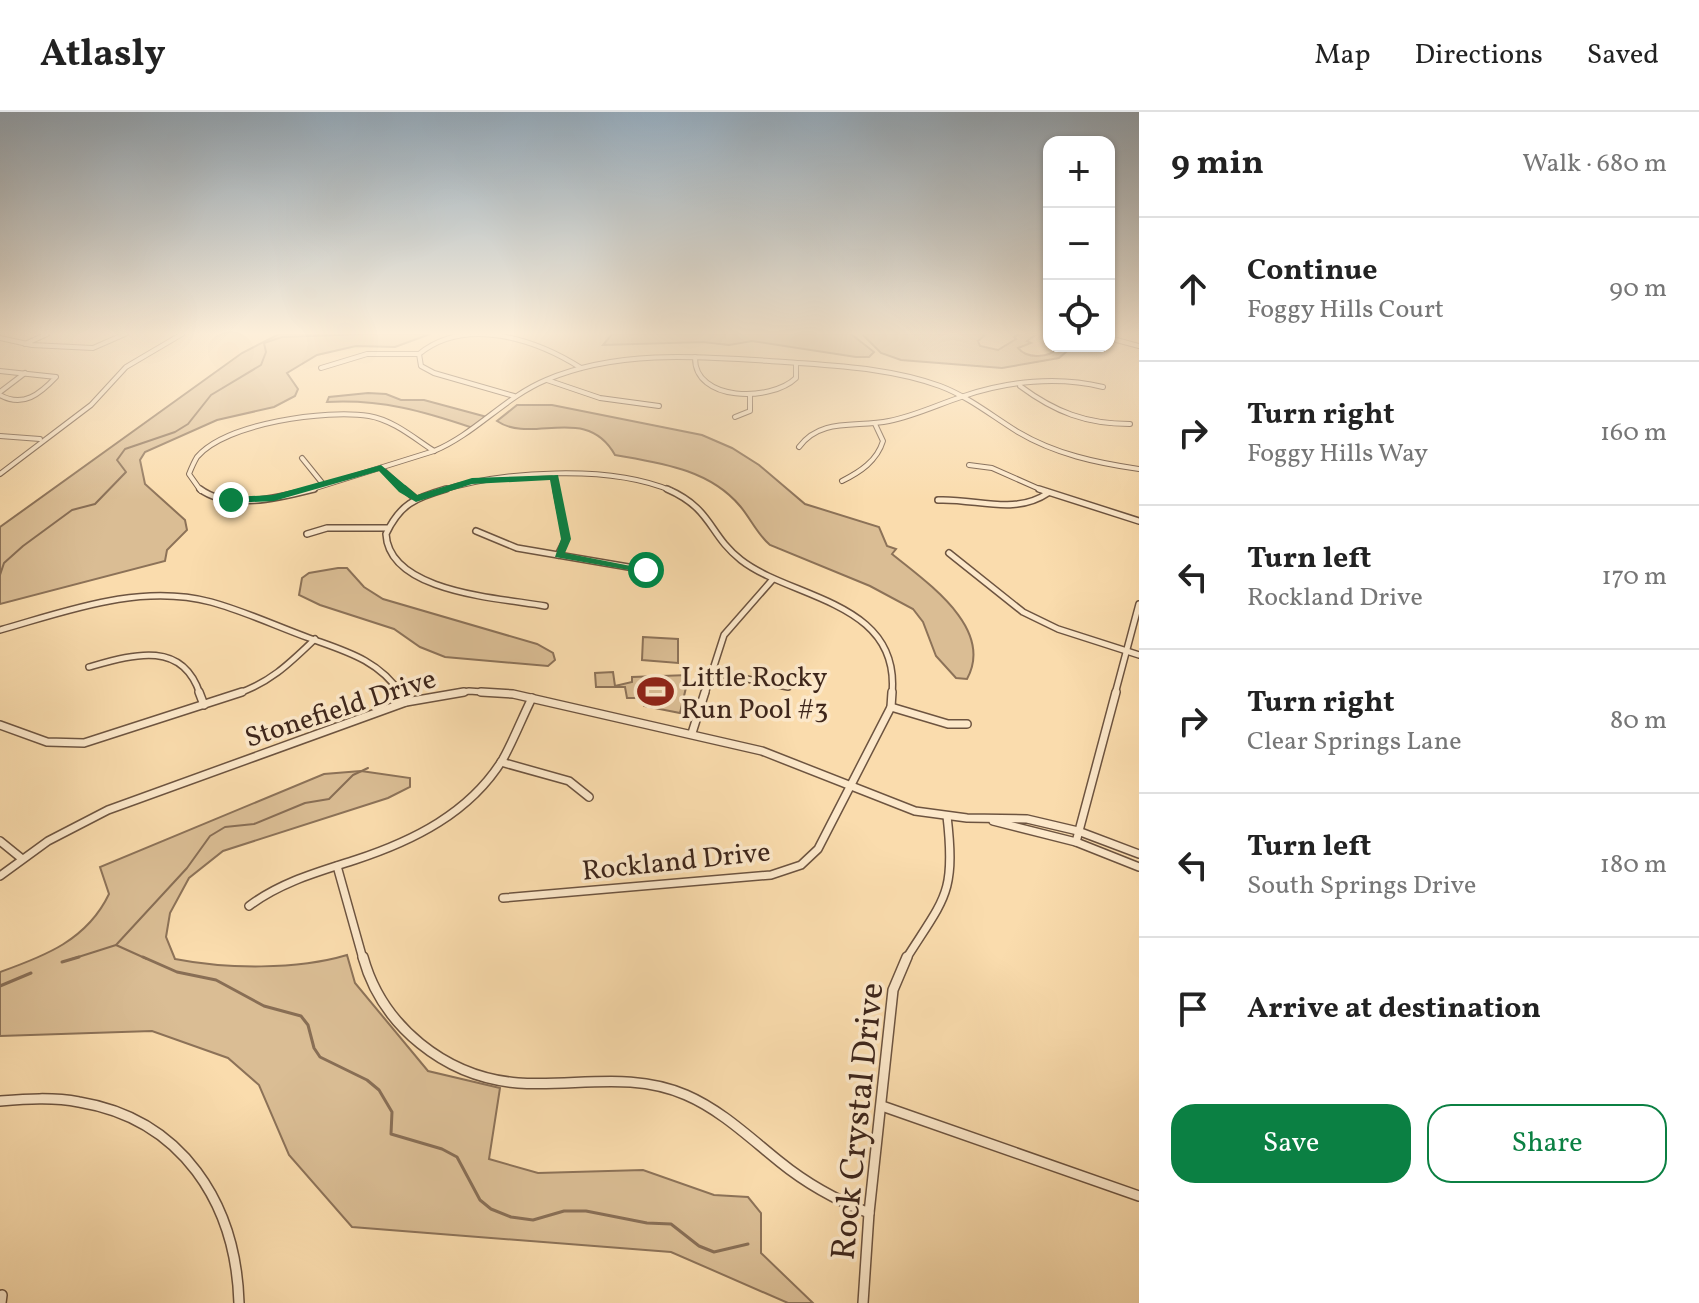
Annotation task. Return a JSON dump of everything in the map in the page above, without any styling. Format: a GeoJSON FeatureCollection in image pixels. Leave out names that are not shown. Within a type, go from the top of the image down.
{"type":"FeatureCollection","features":[{"type":"Feature","properties":{"kind":"street"},"geometry":{"type":"LineString","coordinates":[[0,393],[12,403],[40,394],[44,390]]}},
{"type":"Feature","properties":{"kind":"street"},"geometry":{"type":"LineString","coordinates":[[0,474],[91,405],[105,390]]}},
{"type":"Feature","properties":{"kind":"street"},"geometry":{"type":"LineString","coordinates":[[492,390],[514,396]]}},
{"type":"Feature","properties":{"kind":"street"},"geometry":{"type":"LineString","coordinates":[[434,451],[379,419],[334,414],[224,438],[201,452],[189,470],[191,480],[199,489],[231,500],[274,498],[434,451],[465,434],[514,396],[527,390]]}},
{"type":"Feature","properties":{"kind":"street"},"geometry":{"type":"LineString","coordinates":[[575,390],[600,398],[659,406]]}},
{"type":"Feature","properties":{"kind":"street"},"geometry":{"type":"LineString","coordinates":[[724,390],[750,394],[774,390]]}},
{"type":"Feature","properties":{"kind":"street"},"geometry":{"type":"LineString","coordinates":[[948,390],[1049,448],[1095,462],[1139,469]]}},
{"type":"Feature","properties":{"kind":"street"},"geometry":{"type":"LineString","coordinates":[[799,447],[810,435],[828,428],[875,424],[964,396],[1000,390]]}},
{"type":"Feature","properties":{"kind":"street"},"geometry":{"type":"LineString","coordinates":[[1025,390],[1068,418],[1104,425],[1130,424]]}},
{"type":"Feature","properties":{"kind":"street"},"geometry":{"type":"LineString","coordinates":[[735,417],[750,411],[750,394]]}},
{"type":"Feature","properties":{"kind":"street"},"geometry":{"type":"LineString","coordinates":[[842,481],[853,476],[879,453],[883,441],[875,424]]}},
{"type":"Feature","properties":{"kind":"street"},"geometry":{"type":"LineString","coordinates":[[0,436],[41,440]]}},
{"type":"Feature","properties":{"kind":"street"},"geometry":{"type":"LineString","coordinates":[[302,458],[323,484]]}},
{"type":"Feature","properties":{"kind":"street"},"geometry":{"type":"LineString","coordinates":[[969,465],[992,468],[1048,493],[1139,521]]}},
{"type":"Feature","properties":{"kind":"street"},"geometry":{"type":"LineString","coordinates":[[381,468],[402,490],[416,499]]}},
{"type":"Feature","properties":{"kind":"street"},"geometry":{"type":"LineString","coordinates":[[554,477],[566,539],[558,555]]}},
{"type":"Feature","properties":{"kind":"street","name":"Rockland Drive"},"geometry":{"type":"LineString","coordinates":[[387,528],[396,514],[416,499],[444,487],[472,481],[620,477],[670,490],[702,510],[736,556],[773,579],[833,602],[870,630],[884,649],[893,669],[891,707],[818,849],[806,861],[786,872],[503,898]]}},
{"type":"Feature","properties":{"kind":"street"},"geometry":{"type":"LineString","coordinates":[[938,500],[1017,505],[1033,503],[1048,493]]}},
{"type":"Feature","properties":{"kind":"street"},"geometry":{"type":"LineString","coordinates":[[307,534],[327,528],[387,528],[386,541],[390,554],[414,576],[439,585],[545,606]]}},
{"type":"Feature","properties":{"kind":"street"},"geometry":{"type":"LineString","coordinates":[[476,531],[508,545],[646,570]]}},
{"type":"Feature","properties":{"kind":"street"},"geometry":{"type":"LineString","coordinates":[[949,553],[1023,612],[1058,629],[1139,655]]}},
{"type":"Feature","properties":{"kind":"street"},"geometry":{"type":"LineString","coordinates":[[692,733],[728,628],[773,579]]}},
{"type":"Feature","properties":{"kind":"street"},"geometry":{"type":"LineString","coordinates":[[0,630],[102,601],[166,595],[211,602],[373,663],[391,679],[406,702]]}},
{"type":"Feature","properties":{"kind":"street"},"geometry":{"type":"LineString","coordinates":[[1076,842],[1139,604]]}},
{"type":"Feature","properties":{"kind":"street"},"geometry":{"type":"LineString","coordinates":[[0,725],[42,743],[76,745],[269,681],[315,639]]}},
{"type":"Feature","properties":{"kind":"street"},"geometry":{"type":"LineString","coordinates":[[89,667],[135,656],[170,658],[191,672],[204,705]]}},
{"type":"Feature","properties":{"kind":"street"},"geometry":{"type":"LineString","coordinates":[[711,672],[788,687]]}},
{"type":"Feature","properties":{"kind":"street","name":"Stonefield Drive"},"geometry":{"type":"LineString","coordinates":[[0,876],[21,858],[64,831],[108,810],[406,702],[469,691],[532,698],[762,751],[903,807],[990,820],[1076,842],[1139,867]]}},
{"type":"Feature","properties":{"kind":"street"},"geometry":{"type":"LineString","coordinates":[[249,906],[282,883],[396,846],[432,828],[472,798],[501,762],[532,698]]}},
{"type":"Feature","properties":{"kind":"street"},"geometry":{"type":"LineString","coordinates":[[891,707],[948,724],[967,724]]}},
{"type":"Feature","properties":{"kind":"street"},"geometry":{"type":"LineString","coordinates":[[501,762],[569,781],[589,797]]}},
{"type":"Feature","properties":{"kind":"street","name":"Rock Crystal Drive"},"geometry":{"type":"LineString","coordinates":[[863,1303],[869,1213],[897,976],[910,948],[937,915],[948,887],[952,859],[947,816]]}},
{"type":"Feature","properties":{"kind":"street","name":"Stonefield Drive"},"geometry":{"type":"LineString","coordinates":[[990,820],[1004,817],[1027,819],[1078,831],[1139,854]]}},
{"type":"Feature","properties":{"kind":"street"},"geometry":{"type":"LineString","coordinates":[[0,841],[21,858]]}},
{"type":"Feature","properties":{"kind":"street"},"geometry":{"type":"LineString","coordinates":[[337,866],[377,996],[402,1029],[433,1054],[478,1075],[512,1082],[619,1078],[684,1094],[734,1123],[792,1172],[824,1194],[869,1213]]}},
{"type":"Feature","properties":{"kind":"street"},"geometry":{"type":"LineString","coordinates":[[0,1101],[38,1097],[91,1102],[140,1119],[167,1137],[190,1161],[218,1208],[236,1271],[239,1303]]}},
{"type":"Feature","properties":{"kind":"street"},"geometry":{"type":"LineString","coordinates":[[882,1106],[1139,1196]]}},
{"type":"Feature","properties":{"kind":"shaded area"},"geometry":{"type":"Polygon","coordinates":[[[191,390],[298,390],[295,396],[274,407],[217,420],[145,452],[140,460],[145,484],[185,520],[187,530],[167,550],[165,561],[0,604],[0,527],[191,390]]]}},
{"type":"Feature","properties":{"kind":"shaded area"},"geometry":{"type":"Polygon","coordinates":[[[386,394],[401,400],[424,400],[487,417],[473,428],[402,408],[366,402],[327,402],[329,397],[386,394]]]}},
{"type":"Feature","properties":{"kind":"shaded area"},"geometry":{"type":"Polygon","coordinates":[[[517,405],[552,405],[702,435],[732,448],[759,465],[805,504],[879,527],[887,546],[896,549],[892,554],[938,592],[965,624],[972,642],[973,660],[967,679],[956,678],[936,656],[923,622],[913,609],[870,586],[770,545],[740,506],[714,484],[683,470],[615,455],[603,440],[589,431],[574,428],[526,429],[497,421],[517,405]]]}},
{"type":"Feature","properties":{"kind":"shaded area"},"geometry":{"type":"Polygon","coordinates":[[[347,568],[364,587],[383,599],[537,644],[553,653],[555,660],[548,666],[445,657],[420,647],[394,629],[299,595],[302,578],[309,573],[347,568]]]}},
{"type":"Feature","properties":{"kind":"shaded area"},"geometry":{"type":"Polygon","coordinates":[[[643,637],[678,639],[678,663],[642,660],[643,637]]]}},
{"type":"Feature","properties":{"kind":"shaded area","name":"Little Rocky Run Pool #3"},"geometry":{"type":"Polygon","coordinates":[[[613,672],[615,686],[632,682],[632,677],[689,675],[680,713],[644,706],[642,698],[627,698],[625,687],[596,687],[595,673],[613,672]]]}},
{"type":"Feature","properties":{"kind":"shaded area"},"geometry":{"type":"Polygon","coordinates":[[[361,771],[410,778],[410,787],[388,798],[223,851],[189,878],[170,913],[166,937],[175,959],[216,965],[261,966],[306,963],[347,955],[355,983],[428,1071],[500,1088],[489,1159],[538,1173],[643,1170],[714,1195],[748,1197],[761,1213],[761,1253],[813,1303],[788,1303],[671,1252],[352,1227],[289,1155],[259,1085],[228,1058],[152,1031],[0,1036],[0,972],[33,960],[63,944],[89,923],[109,894],[100,867],[324,774],[361,771]]]}},
{"type":"Feature","properties":{"kind":"waterway"},"geometry":{"type":"LineString","coordinates":[[0,575],[4,563],[23,546],[72,510],[95,504],[126,472],[117,460],[125,449],[175,432],[188,424],[211,395],[220,390]]}},
{"type":"Feature","properties":{"kind":"waterway"},"geometry":{"type":"LineString","coordinates":[[116,945],[187,868],[210,836],[225,827],[254,824],[305,803],[329,799],[353,775],[368,768]]}},
{"type":"Feature","properties":{"kind":"waterway"},"geometry":{"type":"LineString","coordinates":[[72,959],[116,945]]}},
{"type":"Feature","properties":{"kind":"waterway"},"geometry":{"type":"LineString","coordinates":[[116,945],[147,959]]}},
{"type":"Feature","properties":{"kind":"waterway"},"geometry":{"type":"LineString","coordinates":[[62,962],[79,957]]}},
{"type":"Feature","properties":{"kind":"waterway"},"geometry":{"type":"LineString","coordinates":[[143,957],[177,972],[216,980],[264,1006],[301,1016],[308,1025],[314,1048],[320,1057],[367,1080],[379,1090],[392,1112],[391,1134],[442,1149],[457,1157],[480,1200],[491,1209],[511,1217],[533,1220],[564,1211],[586,1211],[647,1223],[671,1224],[699,1246],[714,1252],[748,1244]]}},
{"type":"Feature","properties":{"kind":"waterway"},"geometry":{"type":"LineString","coordinates":[[0,986],[31,973]]}},
{"type":"Feature","properties":{"kind":"place","name":"Little Rocky Run Pool #3"},"geometry":{"type":"Point","coordinates":[655,692]}},
{"type":"Feature","properties":{"kind":"route"},"geometry":{"type":"LineString","coordinates":[[231,500],[274,498],[381,468],[402,490],[416,499],[444,487],[472,481],[554,477],[566,539],[558,555],[646,570]]}}]}
